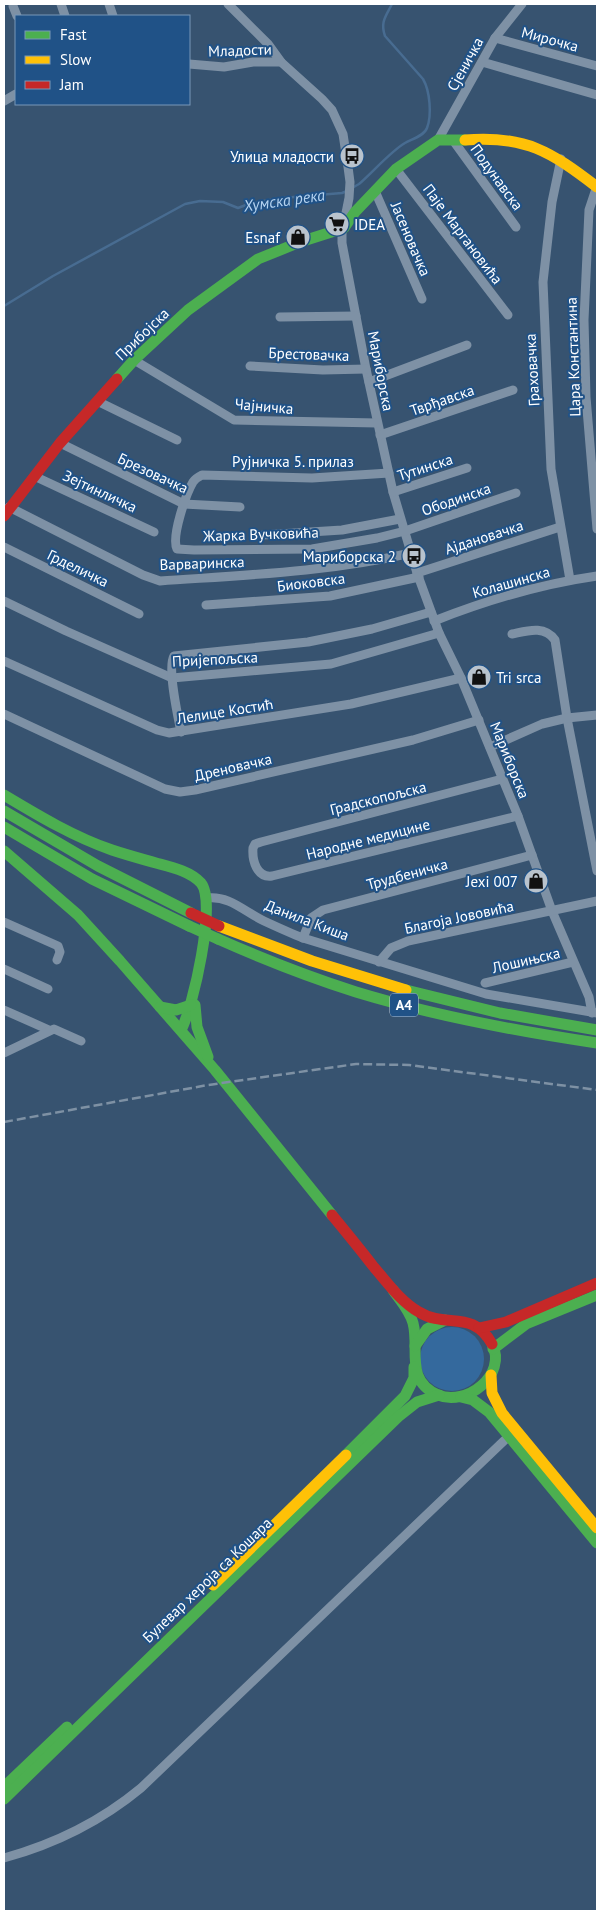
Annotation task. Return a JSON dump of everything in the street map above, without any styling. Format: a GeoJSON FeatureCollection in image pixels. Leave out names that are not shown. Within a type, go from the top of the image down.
{"type":"FeatureCollection","features":[{"type":"Feature","properties":{"kind":"main road"},"geometry":{"type":"LineString","coordinates":[[344,228],[355,212],[396,169],[438,140],[455,143],[488,139],[526,143],[561,159],[597,186]]}},
{"type":"Feature","properties":{"kind":"main road","name":"Прибојска"},"geometry":{"type":"LineString","coordinates":[[7,511],[60,442],[134,360],[188,310],[258,259],[300,242],[344,228]]}},
{"type":"Feature","properties":{"kind":"main road"},"geometry":{"type":"LineString","coordinates":[[4,795],[43,818],[102,847],[192,876],[203,886],[207,898],[194,989],[186,1024],[181,1030]]}},
{"type":"Feature","properties":{"kind":"main road","name":"A4"},"geometry":{"type":"LineString","coordinates":[[4,811],[98,866],[191,913],[219,926],[310,961],[413,994],[493,1013],[597,1030]]}},
{"type":"Feature","properties":{"kind":"main road","name":"A4"},"geometry":{"type":"LineString","coordinates":[[4,827],[99,883],[188,926],[292,969],[392,1002],[488,1025],[597,1043]]}},
{"type":"Feature","properties":{"kind":"main road"},"geometry":{"type":"LineString","coordinates":[[4,851],[78,915],[181,1030],[393,1290],[413,1322],[414,1367],[425,1386],[439,1395],[462,1397],[473,1400],[484,1407],[510,1435],[597,1543]]}},
{"type":"Feature","properties":{"kind":"main road"},"geometry":{"type":"LineString","coordinates":[[194,989],[196,1027],[215,1070]]}},
{"type":"Feature","properties":{"kind":"main road"},"geometry":{"type":"LineString","coordinates":[[160,1007],[174,1011],[186,1009],[191,1005]]}},
{"type":"Feature","properties":{"kind":"main road"},"geometry":{"type":"LineString","coordinates":[[479,1328],[506,1322],[597,1283]]}},
{"type":"Feature","properties":{"kind":"main road"},"geometry":{"type":"LineString","coordinates":[[393,1290],[419,1312],[430,1317],[466,1321],[479,1328],[489,1339],[494,1350],[491,1375],[492,1392],[502,1413],[597,1528]]}},
{"type":"Feature","properties":{"kind":"main road"},"geometry":{"type":"LineString","coordinates":[[494,1350],[526,1324],[597,1295]]}},
{"type":"Feature","properties":{"kind":"main road"},"geometry":{"type":"LineString","coordinates":[[415,1347],[420,1337],[431,1325],[449,1319]]}},
{"type":"Feature","properties":{"kind":"main road","name":"Булевар хероја са Кошара"},"geometry":{"type":"LineString","coordinates":[[4,1787],[374,1428],[405,1396],[414,1378],[414,1367]]}},
{"type":"Feature","properties":{"kind":"main road"},"geometry":{"type":"LineString","coordinates":[[462,1397],[478,1390],[491,1375]]}},
{"type":"Feature","properties":{"kind":"main road","name":"Булевар хероја са Кошара"},"geometry":{"type":"LineString","coordinates":[[4,1799],[398,1417],[418,1402],[439,1395]]}},
{"type":"Feature","properties":{"kind":"street"},"geometry":{"type":"LineString","coordinates":[[228,4],[268,44],[281,62]]}},
{"type":"Feature","properties":{"kind":"street","name":"Сјеничка"},"geometry":{"type":"LineString","coordinates":[[438,140],[495,38],[522,4]]}},
{"type":"Feature","properties":{"kind":"street"},"geometry":{"type":"LineString","coordinates":[[13,6],[17,15]]}},
{"type":"Feature","properties":{"kind":"street","name":"Мирочка"},"geometry":{"type":"LineString","coordinates":[[495,38],[597,66]]}},
{"type":"Feature","properties":{"kind":"street","name":"Младости"},"geometry":{"type":"LineString","coordinates":[[190,64],[224,67],[253,62],[281,62],[322,99],[332,110],[343,134],[350,182],[344,228]]}},
{"type":"Feature","properties":{"kind":"street"},"geometry":{"type":"LineString","coordinates":[[482,62],[597,95]]}},
{"type":"Feature","properties":{"kind":"street"},"geometry":{"type":"LineString","coordinates":[[4,101],[15,95]]}},
{"type":"Feature","properties":{"kind":"street","name":"Подунавска"},"geometry":{"type":"LineString","coordinates":[[455,143],[516,227]]}},
{"type":"Feature","properties":{"kind":"street","name":"Граховачка"},"geometry":{"type":"LineString","coordinates":[[561,159],[552,202],[542,282],[551,469],[570,580]]}},
{"type":"Feature","properties":{"kind":"street","name":"Паје Маргановића"},"geometry":{"type":"LineString","coordinates":[[396,169],[508,315]]}},
{"type":"Feature","properties":{"kind":"street","name":"Цара Константина"},"geometry":{"type":"LineString","coordinates":[[597,186],[589,210],[584,320],[586,392],[597,529]]}},
{"type":"Feature","properties":{"kind":"street","name":"Јасеновачка"},"geometry":{"type":"LineString","coordinates":[[376,191],[422,298]]}},
{"type":"Feature","properties":{"kind":"street","name":"Мариборска"},"geometry":{"type":"LineString","coordinates":[[344,228],[342,243],[366,369],[400,519],[432,616],[479,720],[518,816],[552,911],[595,1013]]}},
{"type":"Feature","properties":{"kind":"street"},"geometry":{"type":"LineString","coordinates":[[280,317],[356,316]]}},
{"type":"Feature","properties":{"kind":"street"},"geometry":{"type":"LineString","coordinates":[[369,382],[467,345]]}},
{"type":"Feature","properties":{"kind":"street","name":"Чајничка"},"geometry":{"type":"LineString","coordinates":[[134,360],[234,420],[377,423]]}},
{"type":"Feature","properties":{"kind":"street","name":"Брестовачка"},"geometry":{"type":"LineString","coordinates":[[250,366],[323,370],[366,369]]}},
{"type":"Feature","properties":{"kind":"street","name":"Тврђавска"},"geometry":{"type":"LineString","coordinates":[[380,435],[513,390]]}},
{"type":"Feature","properties":{"kind":"street"},"geometry":{"type":"LineString","coordinates":[[586,392],[597,392]]}},
{"type":"Feature","properties":{"kind":"street"},"geometry":{"type":"LineString","coordinates":[[97,401],[177,440]]}},
{"type":"Feature","properties":{"kind":"street","name":"Брезовачка"},"geometry":{"type":"LineString","coordinates":[[60,442],[184,504],[240,507]]}},
{"type":"Feature","properties":{"kind":"street","name":"Тутинска"},"geometry":{"type":"LineString","coordinates":[[393,492],[467,468]]}},
{"type":"Feature","properties":{"kind":"street","name":"Рујничка 5. прилаз"},"geometry":{"type":"LineString","coordinates":[[184,504],[192,483],[197,477],[202,475],[312,478],[389,473]]}},
{"type":"Feature","properties":{"kind":"street","name":"Зејтинличка"},"geometry":{"type":"LineString","coordinates":[[34,476],[154,532]]}},
{"type":"Feature","properties":{"kind":"street","name":"Ободинска"},"geometry":{"type":"LineString","coordinates":[[405,532],[516,494]]}},
{"type":"Feature","properties":{"kind":"street","name":"Жарка Вучковића"},"geometry":{"type":"LineString","coordinates":[[184,504],[174,540],[176,548],[250,550],[312,548],[405,532]]}},
{"type":"Feature","properties":{"kind":"street","name":"Варваринска"},"geometry":{"type":"LineString","coordinates":[[7,511],[143,575],[160,581],[310,571],[357,565],[411,553]]}},
{"type":"Feature","properties":{"kind":"street"},"geometry":{"type":"LineString","coordinates":[[263,535],[342,530],[400,519]]}},
{"type":"Feature","properties":{"kind":"street","name":"Ајдановачка"},"geometry":{"type":"LineString","coordinates":[[418,575],[560,527]]}},
{"type":"Feature","properties":{"kind":"street","name":"Грделичка"},"geometry":{"type":"LineString","coordinates":[[4,547],[139,614]]}},
{"type":"Feature","properties":{"kind":"street","name":"Биоковска"},"geometry":{"type":"LineString","coordinates":[[206,605],[330,596],[418,575]]}},
{"type":"Feature","properties":{"kind":"street","name":"Колашинска"},"geometry":{"type":"LineString","coordinates":[[172,678],[172,660],[174,656],[308,642],[432,616],[570,580],[597,576]]}},
{"type":"Feature","properties":{"kind":"street","name":"Пријепољска"},"geometry":{"type":"LineString","coordinates":[[4,601],[172,678],[331,664],[439,633]]}},
{"type":"Feature","properties":{"kind":"street"},"geometry":{"type":"LineString","coordinates":[[512,634],[540,630],[552,636],[557,646],[567,718],[597,871]]}},
{"type":"Feature","properties":{"kind":"street","name":"Лелице Костић"},"geometry":{"type":"LineString","coordinates":[[4,661],[157,730],[169,733],[351,704],[461,678]]}},
{"type":"Feature","properties":{"kind":"street"},"geometry":{"type":"LineString","coordinates":[[172,678],[181,732]]}},
{"type":"Feature","properties":{"kind":"street","name":"Дреновачка"},"geometry":{"type":"LineString","coordinates":[[4,714],[166,789],[180,792],[413,740],[479,720]]}},
{"type":"Feature","properties":{"kind":"street"},"geometry":{"type":"LineString","coordinates":[[490,747],[542,724],[567,718],[597,715]]}},
{"type":"Feature","properties":{"kind":"street","name":"Градскопољска"},"geometry":{"type":"LineString","coordinates":[[261,842],[502,779]]}},
{"type":"Feature","properties":{"kind":"street","name":"Народне медицине"},"geometry":{"type":"LineString","coordinates":[[261,842],[253,848],[255,864],[262,875],[269,877],[518,816]]}},
{"type":"Feature","properties":{"kind":"street","name":"Трудбеничка"},"geometry":{"type":"LineString","coordinates":[[303,938],[311,918],[323,910],[532,855]]}},
{"type":"Feature","properties":{"kind":"street","name":"Данила Киша"},"geometry":{"type":"LineString","coordinates":[[207,898],[226,900],[274,926],[303,938],[486,994],[595,1013]]}},
{"type":"Feature","properties":{"kind":"street","name":"Благоја Јововића"},"geometry":{"type":"LineString","coordinates":[[379,962],[391,948],[408,942],[597,901]]}},
{"type":"Feature","properties":{"kind":"street"},"geometry":{"type":"LineString","coordinates":[[4,922],[58,946],[60,952],[57,960]]}},
{"type":"Feature","properties":{"kind":"street","name":"Лошињска"},"geometry":{"type":"LineString","coordinates":[[485,983],[573,962]]}},
{"type":"Feature","properties":{"kind":"street"},"geometry":{"type":"LineString","coordinates":[[4,969],[48,989]]}},
{"type":"Feature","properties":{"kind":"street"},"geometry":{"type":"LineString","coordinates":[[4,1010],[49,1030]]}},
{"type":"Feature","properties":{"kind":"street"},"geometry":{"type":"LineString","coordinates":[[4,1053],[54,1029],[81,1041]]}},
{"type":"Feature","properties":{"kind":"street"},"geometry":{"type":"LineString","coordinates":[[4,1858],[64,1838],[130,1797],[510,1435]]}},
{"type":"Feature","properties":{"kind":"shaded area"},"geometry":{"type":"Polygon","coordinates":[[[452,1327],[470,1333],[478,1341],[484,1359],[478,1377],[470,1385],[452,1391],[434,1385],[426,1377],[420,1359],[426,1341],[434,1333],[452,1327]]]}},
{"type":"Feature","properties":{"kind":"waterway","name":"Хумска река"},"geometry":{"type":"LineString","coordinates":[[352,188],[405,143],[423,133],[429,123],[429,96],[423,79],[385,36],[383,23],[392,4]]}},
{"type":"Feature","properties":{"kind":"waterway","name":"Хумска река"},"geometry":{"type":"LineString","coordinates":[[4,306],[53,276],[185,204],[200,201],[223,202],[238,208],[251,203],[282,198],[347,191]]}},
{"type":"Feature","properties":{"kind":"railway"},"geometry":{"type":"LineString","coordinates":[[4,1122],[208,1085],[356,1064],[409,1065],[597,1090]]}},
{"type":"Feature","properties":{"kind":"traffic: fast"},"geometry":{"type":"LineString","coordinates":[[117,379],[134,360],[188,310],[258,259],[300,242],[344,228],[355,212],[396,169],[438,140],[465,140]]}},
{"type":"Feature","properties":{"kind":"traffic: fast"},"geometry":{"type":"LineString","coordinates":[[4,795],[84,839],[118,852],[180,870],[191,875],[201,883],[205,894],[206,911],[202,955],[197,979],[181,1030]]}},
{"type":"Feature","properties":{"kind":"traffic: fast"},"geometry":{"type":"LineString","coordinates":[[4,811],[98,866],[191,913]]}},
{"type":"Feature","properties":{"kind":"traffic: fast"},"geometry":{"type":"LineString","coordinates":[[4,827],[92,879],[189,926]]}},
{"type":"Feature","properties":{"kind":"traffic: fast"},"geometry":{"type":"LineString","coordinates":[[4,851],[78,915],[120,961],[215,1070],[332,1215]]}},
{"type":"Feature","properties":{"kind":"traffic: fast"},"geometry":{"type":"LineString","coordinates":[[189,926],[218,939]]}},
{"type":"Feature","properties":{"kind":"traffic: fast"},"geometry":{"type":"LineString","coordinates":[[218,939],[304,974],[386,1001],[476,1022],[597,1043]]}},
{"type":"Feature","properties":{"kind":"traffic: fast"},"geometry":{"type":"LineString","coordinates":[[406,990],[500,1013],[597,1030]]}},
{"type":"Feature","properties":{"kind":"traffic: fast"},"geometry":{"type":"LineString","coordinates":[[160,1007],[176,1010],[191,1005]]}},
{"type":"Feature","properties":{"kind":"traffic: fast"},"geometry":{"type":"LineString","coordinates":[[195,1005],[197,1027],[208,1057]]}},
{"type":"Feature","properties":{"kind":"traffic: fast"},"geometry":{"type":"LineString","coordinates":[[393,1290],[412,1319],[415,1333],[415,1363],[421,1381],[427,1389],[449,1398],[472,1392],[482,1386],[494,1367],[495,1356],[492,1344]]}},
{"type":"Feature","properties":{"kind":"traffic: fast"},"geometry":{"type":"LineString","coordinates":[[493,1349],[526,1324],[597,1295]]}},
{"type":"Feature","properties":{"kind":"traffic: fast"},"geometry":{"type":"LineString","coordinates":[[415,1346],[427,1329],[445,1320]]}},
{"type":"Feature","properties":{"kind":"traffic: fast"},"geometry":{"type":"LineString","coordinates":[[346,1455],[405,1396],[414,1378],[414,1367]]}},
{"type":"Feature","properties":{"kind":"traffic: fast"},"geometry":{"type":"LineString","coordinates":[[4,1799],[398,1417],[417,1402],[439,1395]]}},
{"type":"Feature","properties":{"kind":"traffic: fast"},"geometry":{"type":"LineString","coordinates":[[461,1397],[473,1400],[489,1412],[597,1543]]}},
{"type":"Feature","properties":{"kind":"traffic: fast"},"geometry":{"type":"LineString","coordinates":[[4,1787],[67,1727]]}},
{"type":"Feature","properties":{"kind":"traffic: slow"},"geometry":{"type":"LineString","coordinates":[[465,140],[505,140],[537,148],[566,164],[597,187]]}},
{"type":"Feature","properties":{"kind":"traffic: slow"},"geometry":{"type":"LineString","coordinates":[[219,926],[312,961],[406,990]]}},
{"type":"Feature","properties":{"kind":"traffic: slow"},"geometry":{"type":"LineString","coordinates":[[491,1375],[492,1393],[502,1413],[597,1528]]}},
{"type":"Feature","properties":{"kind":"traffic: slow"},"geometry":{"type":"LineString","coordinates":[[213,1585],[346,1455]]}},
{"type":"Feature","properties":{"kind":"traffic: jam"},"geometry":{"type":"LineString","coordinates":[[4,516],[60,443],[117,379]]}},
{"type":"Feature","properties":{"kind":"traffic: jam"},"geometry":{"type":"LineString","coordinates":[[191,913],[219,926]]}},
{"type":"Feature","properties":{"kind":"traffic: jam"},"geometry":{"type":"LineString","coordinates":[[332,1215],[389,1285],[412,1308],[429,1317],[468,1323],[485,1333],[492,1344]]}},
{"type":"Feature","properties":{"kind":"traffic: jam"},"geometry":{"type":"LineString","coordinates":[[479,1328],[506,1322],[597,1283]]}},
{"type":"Feature","properties":{"kind":"place","name":"Улица младости"},"geometry":{"type":"Point","coordinates":[352,156]}},
{"type":"Feature","properties":{"kind":"place","name":"IDEA"},"geometry":{"type":"Point","coordinates":[337,224]}},
{"type":"Feature","properties":{"kind":"place","name":"Esnaf"},"geometry":{"type":"Point","coordinates":[298,237]}},
{"type":"Feature","properties":{"kind":"place","name":"Мариборска 2"},"geometry":{"type":"Point","coordinates":[414,556]}},
{"type":"Feature","properties":{"kind":"place","name":"Tri srca"},"geometry":{"type":"Point","coordinates":[479,677]}},
{"type":"Feature","properties":{"kind":"place","name":"Jexi 007"},"geometry":{"type":"Point","coordinates":[536,881]}}]}
